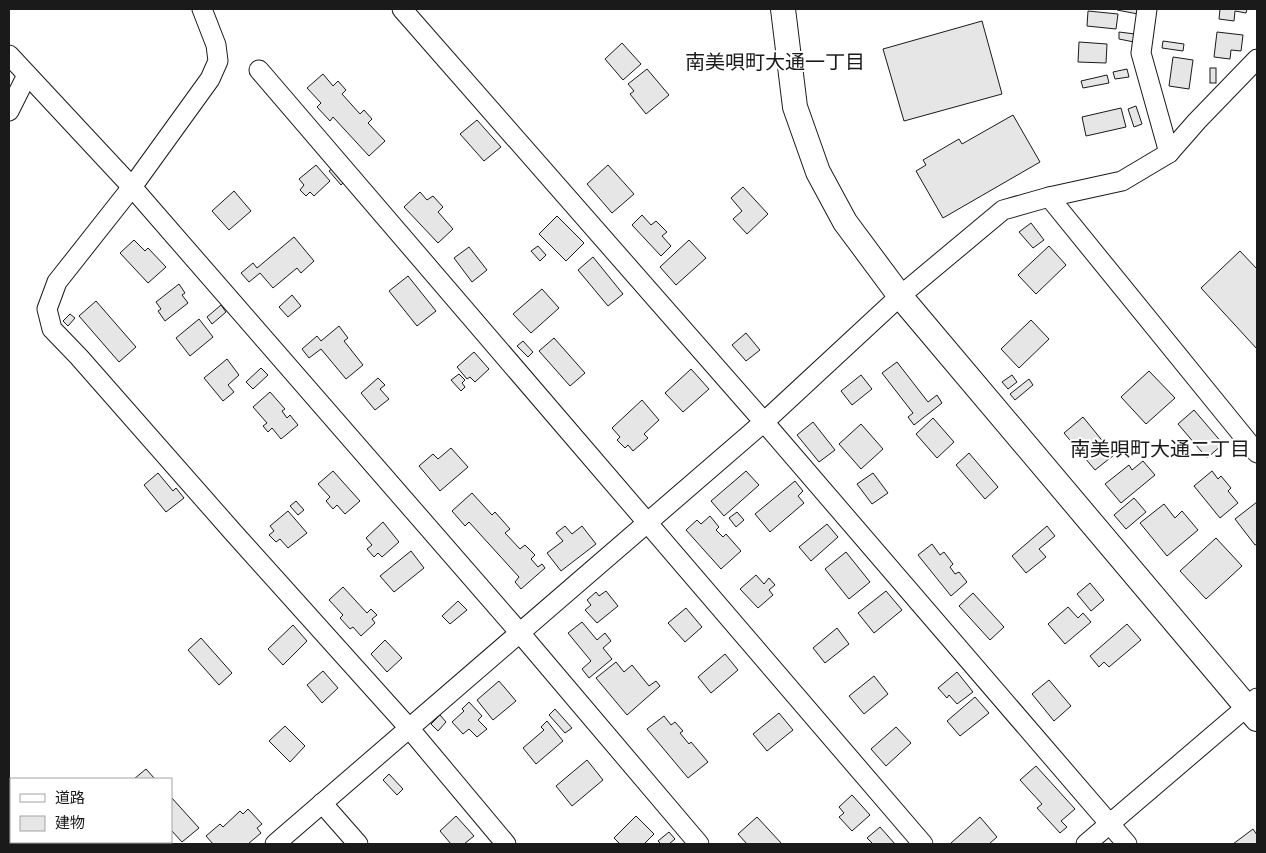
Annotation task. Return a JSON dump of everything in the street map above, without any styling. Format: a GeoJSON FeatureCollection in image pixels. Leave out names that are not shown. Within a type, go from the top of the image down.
{"type":"FeatureCollection","features":[{"type":"Feature","properties":{"kind":"street"},"geometry":{"type":"LineString","coordinates":[[202,9],[216,45],[218,60],[210,79],[132,187],[57,282],[47,309],[52,329],[79,356],[232,531],[409,728],[506,844]]}},
{"type":"Feature","properties":{"kind":"street"},"geometry":{"type":"LineString","coordinates":[[402,9],[764,422],[1127,844]]}},
{"type":"Feature","properties":{"kind":"street"},"geometry":{"type":"LineString","coordinates":[[783,9],[795,107],[818,172],[845,222],[900,296],[1254,708],[1086,844]]}},
{"type":"Feature","properties":{"kind":"street"},"geometry":{"type":"LineString","coordinates":[[1147,9],[1141,53],[1170,153]]}},
{"type":"Feature","properties":{"kind":"street"},"geometry":{"type":"LineString","coordinates":[[9,55],[132,187],[520,633],[699,844]]}},
{"type":"Feature","properties":{"kind":"street"},"geometry":{"type":"LineString","coordinates":[[275,844],[764,422],[900,296],[1003,210],[1049,197],[1122,181],[1170,153],[1197,121],[1257,59]]}},
{"type":"Feature","properties":{"kind":"street"},"geometry":{"type":"LineString","coordinates":[[259,70],[923,844]]}},
{"type":"Feature","properties":{"kind":"street"},"geometry":{"type":"LineString","coordinates":[[9,111],[27,75]]}},
{"type":"Feature","properties":{"kind":"street"},"geometry":{"type":"LineString","coordinates":[[1049,197],[1257,453]]}},
{"type":"Feature","properties":{"kind":"street"},"geometry":{"type":"LineString","coordinates":[[322,803],[358,844]]}},
{"type":"Feature","properties":{"kind":"building"},"geometry":{"type":"Polygon","coordinates":[[[1138,9],[1138,14],[1117,10],[1138,9]]]}},
{"type":"Feature","properties":{"kind":"building"},"geometry":{"type":"Polygon","coordinates":[[[1220,9],[1247,9],[1246,13],[1235,11],[1234,21],[1219,19],[1220,9]]]}},
{"type":"Feature","properties":{"kind":"building"},"geometry":{"type":"Polygon","coordinates":[[[1088,11],[1118,14],[1116,29],[1087,26],[1088,11]]]}},
{"type":"Feature","properties":{"kind":"building"},"geometry":{"type":"Polygon","coordinates":[[[982,21],[1002,94],[904,121],[883,49],[982,21]]]}},
{"type":"Feature","properties":{"kind":"building"},"geometry":{"type":"Polygon","coordinates":[[[1119,32],[1135,34],[1134,42],[1119,39],[1119,32]]]}},
{"type":"Feature","properties":{"kind":"building"},"geometry":{"type":"Polygon","coordinates":[[[1217,32],[1243,35],[1241,51],[1231,50],[1230,59],[1214,57],[1217,32]]]}},
{"type":"Feature","properties":{"kind":"building"},"geometry":{"type":"Polygon","coordinates":[[[1163,41],[1184,44],[1183,51],[1162,48],[1163,41]]]}},
{"type":"Feature","properties":{"kind":"building"},"geometry":{"type":"Polygon","coordinates":[[[1079,42],[1107,44],[1106,63],[1078,62],[1079,42]]]}},
{"type":"Feature","properties":{"kind":"building"},"geometry":{"type":"Polygon","coordinates":[[[622,43],[641,64],[623,80],[605,59],[622,43]]]}},
{"type":"Feature","properties":{"kind":"building"},"geometry":{"type":"Polygon","coordinates":[[[1173,57],[1193,60],[1189,89],[1169,86],[1173,57]]]}},
{"type":"Feature","properties":{"kind":"building"},"geometry":{"type":"Polygon","coordinates":[[[1210,68],[1216,68],[1216,83],[1210,83],[1210,68]]]}},
{"type":"Feature","properties":{"kind":"building"},"geometry":{"type":"Polygon","coordinates":[[[647,69],[669,95],[646,114],[630,94],[634,91],[628,84],[647,69]]]}},
{"type":"Feature","properties":{"kind":"building"},"geometry":{"type":"Polygon","coordinates":[[[1127,69],[1129,77],[1115,79],[1113,72],[1127,69]]]}},
{"type":"Feature","properties":{"kind":"building"},"geometry":{"type":"Polygon","coordinates":[[[323,74],[333,86],[338,81],[346,90],[342,94],[360,114],[364,110],[372,119],[368,123],[385,141],[369,156],[333,117],[330,121],[317,107],[321,103],[307,88],[323,74]]]}},
{"type":"Feature","properties":{"kind":"building"},"geometry":{"type":"Polygon","coordinates":[[[1107,75],[1109,83],[1083,88],[1081,81],[1107,75]]]}},
{"type":"Feature","properties":{"kind":"building"},"geometry":{"type":"Polygon","coordinates":[[[1136,106],[1142,124],[1134,127],[1128,109],[1136,106]]]}},
{"type":"Feature","properties":{"kind":"building"},"geometry":{"type":"Polygon","coordinates":[[[1121,108],[1126,127],[1086,136],[1082,117],[1121,108]]]}},
{"type":"Feature","properties":{"kind":"building"},"geometry":{"type":"Polygon","coordinates":[[[1013,115],[1040,162],[943,218],[916,171],[926,165],[923,160],[959,139],[962,144],[1013,115]]]}},
{"type":"Feature","properties":{"kind":"building"},"geometry":{"type":"Polygon","coordinates":[[[477,120],[501,147],[484,161],[460,134],[477,120]]]}},
{"type":"Feature","properties":{"kind":"building"},"geometry":{"type":"Polygon","coordinates":[[[316,165],[330,181],[314,196],[310,192],[306,196],[300,190],[304,185],[299,179],[316,165]]]}},
{"type":"Feature","properties":{"kind":"building"},"geometry":{"type":"Polygon","coordinates":[[[608,165],[634,194],[612,213],[587,184],[608,165]]]}},
{"type":"Feature","properties":{"kind":"building"},"geometry":{"type":"Polygon","coordinates":[[[333,168],[344,182],[341,185],[329,171],[333,168]]]}},
{"type":"Feature","properties":{"kind":"building"},"geometry":{"type":"Polygon","coordinates":[[[743,187],[768,214],[747,234],[733,219],[742,211],[731,198],[743,187]]]}},
{"type":"Feature","properties":{"kind":"building"},"geometry":{"type":"Polygon","coordinates":[[[234,191],[251,211],[229,230],[212,211],[234,191]]]}},
{"type":"Feature","properties":{"kind":"building"},"geometry":{"type":"Polygon","coordinates":[[[420,192],[427,200],[433,196],[443,207],[438,212],[453,229],[438,243],[404,207],[420,192]]]}},
{"type":"Feature","properties":{"kind":"building"},"geometry":{"type":"Polygon","coordinates":[[[642,215],[651,225],[656,221],[667,232],[662,236],[671,246],[661,256],[632,225],[642,215]]]}},
{"type":"Feature","properties":{"kind":"building"},"geometry":{"type":"Polygon","coordinates":[[[557,216],[584,243],[566,261],[539,234],[557,216]]]}},
{"type":"Feature","properties":{"kind":"building"},"geometry":{"type":"Polygon","coordinates":[[[1031,223],[1044,240],[1033,248],[1019,232],[1031,223]]]}},
{"type":"Feature","properties":{"kind":"building"},"geometry":{"type":"Polygon","coordinates":[[[294,237],[314,261],[301,273],[297,268],[273,288],[260,273],[249,282],[241,273],[253,263],[257,268],[294,237]]]}},
{"type":"Feature","properties":{"kind":"building"},"geometry":{"type":"Polygon","coordinates":[[[134,240],[145,251],[148,248],[166,267],[148,283],[120,253],[134,240]]]}},
{"type":"Feature","properties":{"kind":"building"},"geometry":{"type":"Polygon","coordinates":[[[689,240],[706,258],[676,285],[660,267],[689,240]]]}},
{"type":"Feature","properties":{"kind":"building"},"geometry":{"type":"Polygon","coordinates":[[[538,246],[546,255],[540,261],[531,251],[538,246]]]}},
{"type":"Feature","properties":{"kind":"building"},"geometry":{"type":"Polygon","coordinates":[[[1049,246],[1066,265],[1036,294],[1018,275],[1049,246]]]}},
{"type":"Feature","properties":{"kind":"building"},"geometry":{"type":"Polygon","coordinates":[[[469,247],[487,270],[472,282],[454,258],[469,247]]]}},
{"type":"Feature","properties":{"kind":"building"},"geometry":{"type":"Polygon","coordinates":[[[1240,251],[1257,269],[1257,349],[1201,288],[1240,251]]]}},
{"type":"Feature","properties":{"kind":"building"},"geometry":{"type":"Polygon","coordinates":[[[593,257],[623,294],[608,306],[578,270],[593,257]]]}},
{"type":"Feature","properties":{"kind":"building"},"geometry":{"type":"Polygon","coordinates":[[[408,276],[436,311],[417,326],[389,291],[408,276]]]}},
{"type":"Feature","properties":{"kind":"building"},"geometry":{"type":"Polygon","coordinates":[[[179,284],[185,293],[182,295],[188,303],[165,321],[158,311],[161,309],[156,302],[179,284]]]}},
{"type":"Feature","properties":{"kind":"building"},"geometry":{"type":"Polygon","coordinates":[[[542,289],[559,308],[531,333],[513,314],[542,289]]]}},
{"type":"Feature","properties":{"kind":"building"},"geometry":{"type":"Polygon","coordinates":[[[292,295],[301,306],[288,317],[279,307],[292,295]]]}},
{"type":"Feature","properties":{"kind":"building"},"geometry":{"type":"Polygon","coordinates":[[[96,301],[136,347],[119,362],[79,316],[96,301]]]}},
{"type":"Feature","properties":{"kind":"building"},"geometry":{"type":"Polygon","coordinates":[[[221,305],[226,312],[212,324],[207,317],[221,305]]]}},
{"type":"Feature","properties":{"kind":"building"},"geometry":{"type":"Polygon","coordinates":[[[70,314],[75,318],[68,326],[63,321],[70,314]]]}},
{"type":"Feature","properties":{"kind":"building"},"geometry":{"type":"Polygon","coordinates":[[[199,319],[213,337],[190,356],[176,338],[199,319]]]}},
{"type":"Feature","properties":{"kind":"building"},"geometry":{"type":"Polygon","coordinates":[[[1031,320],[1049,339],[1019,368],[1001,349],[1031,320]]]}},
{"type":"Feature","properties":{"kind":"building"},"geometry":{"type":"Polygon","coordinates":[[[339,326],[348,338],[344,341],[363,365],[346,379],[321,349],[309,358],[302,349],[317,336],[321,341],[339,326]]]}},
{"type":"Feature","properties":{"kind":"building"},"geometry":{"type":"Polygon","coordinates":[[[746,333],[760,350],[746,361],[732,345],[746,333]]]}},
{"type":"Feature","properties":{"kind":"building"},"geometry":{"type":"Polygon","coordinates":[[[554,338],[585,373],[570,386],[539,351],[554,338]]]}},
{"type":"Feature","properties":{"kind":"building"},"geometry":{"type":"Polygon","coordinates":[[[523,341],[533,352],[528,357],[517,346],[523,341]]]}},
{"type":"Feature","properties":{"kind":"building"},"geometry":{"type":"Polygon","coordinates":[[[474,352],[489,369],[475,382],[470,377],[467,379],[457,367],[474,352]]]}},
{"type":"Feature","properties":{"kind":"building"},"geometry":{"type":"Polygon","coordinates":[[[227,359],[239,375],[228,385],[234,392],[223,401],[204,378],[227,359]]]}},
{"type":"Feature","properties":{"kind":"building"},"geometry":{"type":"Polygon","coordinates":[[[897,362],[928,402],[937,395],[942,403],[914,425],[908,417],[913,413],[882,373],[897,362]]]}},
{"type":"Feature","properties":{"kind":"building"},"geometry":{"type":"Polygon","coordinates":[[[261,368],[268,375],[253,389],[246,382],[261,368]]]}},
{"type":"Feature","properties":{"kind":"building"},"geometry":{"type":"Polygon","coordinates":[[[691,369],[709,389],[683,412],[665,393],[691,369]]]}},
{"type":"Feature","properties":{"kind":"building"},"geometry":{"type":"Polygon","coordinates":[[[1149,371],[1175,398],[1146,424],[1121,397],[1149,371]]]}},
{"type":"Feature","properties":{"kind":"building"},"geometry":{"type":"Polygon","coordinates":[[[459,374],[465,380],[462,383],[465,387],[461,391],[451,380],[459,374]]]}},
{"type":"Feature","properties":{"kind":"building"},"geometry":{"type":"Polygon","coordinates":[[[861,375],[872,389],[852,405],[841,391],[861,375]]]}},
{"type":"Feature","properties":{"kind":"building"},"geometry":{"type":"Polygon","coordinates":[[[1012,375],[1017,382],[1008,389],[1002,382],[1012,375]]]}},
{"type":"Feature","properties":{"kind":"building"},"geometry":{"type":"Polygon","coordinates":[[[378,378],[385,385],[380,389],[389,399],[375,410],[361,393],[378,378]]]}},
{"type":"Feature","properties":{"kind":"building"},"geometry":{"type":"Polygon","coordinates":[[[1029,379],[1033,385],[1015,400],[1010,394],[1029,379]]]}},
{"type":"Feature","properties":{"kind":"building"},"geometry":{"type":"Polygon","coordinates":[[[270,392],[285,409],[282,411],[287,418],[290,415],[298,425],[281,439],[272,428],[268,432],[263,426],[267,423],[253,407],[270,392]]]}},
{"type":"Feature","properties":{"kind":"building"},"geometry":{"type":"Polygon","coordinates":[[[642,400],[659,420],[644,434],[648,438],[633,451],[628,445],[625,448],[617,440],[620,437],[612,428],[642,400]]]}},
{"type":"Feature","properties":{"kind":"building"},"geometry":{"type":"Polygon","coordinates":[[[1194,410],[1223,444],[1207,458],[1178,424],[1194,410]]]}},
{"type":"Feature","properties":{"kind":"building"},"geometry":{"type":"Polygon","coordinates":[[[1083,417],[1114,455],[1095,470],[1064,433],[1083,417]]]}},
{"type":"Feature","properties":{"kind":"building"},"geometry":{"type":"Polygon","coordinates":[[[933,418],[954,442],[937,458],[916,434],[933,418]]]}},
{"type":"Feature","properties":{"kind":"building"},"geometry":{"type":"Polygon","coordinates":[[[813,422],[835,450],[819,462],[797,435],[813,422]]]}},
{"type":"Feature","properties":{"kind":"building"},"geometry":{"type":"Polygon","coordinates":[[[861,424],[883,449],[861,469],[839,444],[861,424]]]}},
{"type":"Feature","properties":{"kind":"building"},"geometry":{"type":"Polygon","coordinates":[[[451,448],[468,467],[440,491],[419,466],[433,454],[438,459],[451,448]]]}},
{"type":"Feature","properties":{"kind":"building"},"geometry":{"type":"Polygon","coordinates":[[[969,453],[998,487],[985,499],[956,465],[969,453]]]}},
{"type":"Feature","properties":{"kind":"building"},"geometry":{"type":"Polygon","coordinates":[[[1143,461],[1155,475],[1121,503],[1105,484],[1129,465],[1132,470],[1143,461]]]}},
{"type":"Feature","properties":{"kind":"building"},"geometry":{"type":"Polygon","coordinates":[[[333,471],[360,501],[345,514],[337,505],[333,509],[326,501],[330,497],[318,484],[333,471]]]}},
{"type":"Feature","properties":{"kind":"building"},"geometry":{"type":"Polygon","coordinates":[[[746,471],[759,485],[724,516],[711,501],[746,471]]]}},
{"type":"Feature","properties":{"kind":"building"},"geometry":{"type":"Polygon","coordinates":[[[1212,471],[1218,479],[1221,476],[1231,488],[1228,491],[1238,503],[1220,518],[1194,486],[1212,471]]]}},
{"type":"Feature","properties":{"kind":"building"},"geometry":{"type":"Polygon","coordinates":[[[158,473],[173,491],[176,488],[184,498],[166,512],[144,485],[158,473]]]}},
{"type":"Feature","properties":{"kind":"building"},"geometry":{"type":"Polygon","coordinates":[[[873,473],[888,493],[872,504],[857,484],[873,473]]]}},
{"type":"Feature","properties":{"kind":"building"},"geometry":{"type":"Polygon","coordinates":[[[795,481],[803,491],[798,496],[804,503],[770,532],[755,514],[795,481]]]}},
{"type":"Feature","properties":{"kind":"building"},"geometry":{"type":"Polygon","coordinates":[[[472,493],[492,515],[495,512],[510,529],[505,533],[520,549],[525,545],[535,555],[531,559],[538,567],[542,564],[545,568],[521,589],[515,582],[519,577],[469,522],[465,526],[452,511],[472,493]]]}},
{"type":"Feature","properties":{"kind":"building"},"geometry":{"type":"Polygon","coordinates":[[[1134,498],[1146,512],[1126,529],[1114,515],[1134,498]]]}},
{"type":"Feature","properties":{"kind":"building"},"geometry":{"type":"Polygon","coordinates":[[[296,501],[304,510],[298,515],[290,506],[296,501]]]}},
{"type":"Feature","properties":{"kind":"building"},"geometry":{"type":"Polygon","coordinates":[[[1257,502],[1257,544],[1255,545],[1235,519],[1257,502]]]}},
{"type":"Feature","properties":{"kind":"building"},"geometry":{"type":"Polygon","coordinates":[[[1164,504],[1175,518],[1182,511],[1198,530],[1167,556],[1140,523],[1164,504]]]}},
{"type":"Feature","properties":{"kind":"building"},"geometry":{"type":"Polygon","coordinates":[[[288,511],[307,533],[288,548],[280,539],[276,542],[269,535],[274,531],[270,526],[288,511]]]}},
{"type":"Feature","properties":{"kind":"building"},"geometry":{"type":"Polygon","coordinates":[[[737,512],[744,520],[736,527],[729,518],[737,512]]]}},
{"type":"Feature","properties":{"kind":"building"},"geometry":{"type":"Polygon","coordinates":[[[710,516],[719,527],[716,530],[723,537],[726,534],[741,551],[721,569],[686,530],[697,520],[701,524],[710,516]]]}},
{"type":"Feature","properties":{"kind":"building"},"geometry":{"type":"Polygon","coordinates":[[[383,522],[399,542],[382,557],[378,553],[374,557],[367,549],[372,545],[366,538],[383,522]]]}},
{"type":"Feature","properties":{"kind":"building"},"geometry":{"type":"Polygon","coordinates":[[[827,524],[838,537],[811,561],[799,547],[827,524]]]}},
{"type":"Feature","properties":{"kind":"building"},"geometry":{"type":"Polygon","coordinates":[[[565,526],[572,534],[582,526],[596,544],[561,571],[547,553],[563,541],[556,533],[565,526]]]}},
{"type":"Feature","properties":{"kind":"building"},"geometry":{"type":"Polygon","coordinates":[[[1047,526],[1055,536],[1039,549],[1046,557],[1026,573],[1012,556],[1047,526]]]}},
{"type":"Feature","properties":{"kind":"building"},"geometry":{"type":"Polygon","coordinates":[[[1216,538],[1242,566],[1206,599],[1180,571],[1216,538]]]}},
{"type":"Feature","properties":{"kind":"building"},"geometry":{"type":"Polygon","coordinates":[[[932,544],[940,555],[944,552],[953,564],[950,567],[955,574],[959,572],[967,582],[951,596],[918,555],[932,544]]]}},
{"type":"Feature","properties":{"kind":"building"},"geometry":{"type":"Polygon","coordinates":[[[411,551],[424,568],[394,592],[380,576],[411,551]]]}},
{"type":"Feature","properties":{"kind":"building"},"geometry":{"type":"Polygon","coordinates":[[[846,552],[870,582],[849,599],[825,569],[846,552]]]}},
{"type":"Feature","properties":{"kind":"building"},"geometry":{"type":"Polygon","coordinates":[[[756,575],[764,584],[769,578],[775,585],[769,590],[773,595],[758,608],[740,589],[756,575]]]}},
{"type":"Feature","properties":{"kind":"building"},"geometry":{"type":"Polygon","coordinates":[[[1090,583],[1104,600],[1091,611],[1077,594],[1090,583]]]}},
{"type":"Feature","properties":{"kind":"building"},"geometry":{"type":"Polygon","coordinates":[[[343,587],[367,613],[371,609],[377,615],[372,619],[375,623],[361,636],[353,627],[350,629],[340,618],[343,615],[329,600],[343,587]]]}},
{"type":"Feature","properties":{"kind":"building"},"geometry":{"type":"Polygon","coordinates":[[[606,591],[618,606],[597,623],[585,610],[591,605],[587,600],[596,592],[599,596],[606,591]]]}},
{"type":"Feature","properties":{"kind":"building"},"geometry":{"type":"Polygon","coordinates":[[[886,591],[902,610],[874,633],[858,613],[886,591]]]}},
{"type":"Feature","properties":{"kind":"building"},"geometry":{"type":"Polygon","coordinates":[[[973,593],[1004,627],[990,640],[959,606],[973,593]]]}},
{"type":"Feature","properties":{"kind":"building"},"geometry":{"type":"Polygon","coordinates":[[[458,601],[467,610],[450,624],[442,616],[458,601]]]}},
{"type":"Feature","properties":{"kind":"building"},"geometry":{"type":"Polygon","coordinates":[[[1068,607],[1078,618],[1083,613],[1091,622],[1065,644],[1048,624],[1068,607]]]}},
{"type":"Feature","properties":{"kind":"building"},"geometry":{"type":"Polygon","coordinates":[[[686,608],[702,627],[685,642],[668,623],[686,608]]]}},
{"type":"Feature","properties":{"kind":"building"},"geometry":{"type":"Polygon","coordinates":[[[582,622],[597,640],[605,633],[611,641],[603,648],[612,659],[589,678],[582,669],[591,661],[568,633],[582,622]]]}},
{"type":"Feature","properties":{"kind":"building"},"geometry":{"type":"Polygon","coordinates":[[[1127,624],[1141,640],[1109,667],[1104,662],[1099,667],[1090,656],[1127,624]]]}},
{"type":"Feature","properties":{"kind":"building"},"geometry":{"type":"Polygon","coordinates":[[[293,625],[307,641],[283,665],[268,649],[293,625]]]}},
{"type":"Feature","properties":{"kind":"building"},"geometry":{"type":"Polygon","coordinates":[[[837,628],[849,644],[825,663],[813,648],[837,628]]]}},
{"type":"Feature","properties":{"kind":"building"},"geometry":{"type":"Polygon","coordinates":[[[201,638],[232,673],[219,685],[188,650],[201,638]]]}},
{"type":"Feature","properties":{"kind":"building"},"geometry":{"type":"Polygon","coordinates":[[[385,640],[402,658],[387,672],[371,654],[385,640]]]}},
{"type":"Feature","properties":{"kind":"building"},"geometry":{"type":"Polygon","coordinates":[[[725,654],[738,670],[711,693],[698,677],[725,654]]]}},
{"type":"Feature","properties":{"kind":"building"},"geometry":{"type":"Polygon","coordinates":[[[616,662],[624,672],[632,665],[649,686],[656,681],[660,686],[627,715],[596,678],[616,662]]]}},
{"type":"Feature","properties":{"kind":"building"},"geometry":{"type":"Polygon","coordinates":[[[323,671],[338,688],[322,703],[307,685],[323,671]]]}},
{"type":"Feature","properties":{"kind":"building"},"geometry":{"type":"Polygon","coordinates":[[[957,672],[973,692],[957,704],[949,695],[947,698],[938,688],[957,672]]]}},
{"type":"Feature","properties":{"kind":"building"},"geometry":{"type":"Polygon","coordinates":[[[874,676],[888,694],[864,714],[849,696],[874,676]]]}},
{"type":"Feature","properties":{"kind":"building"},"geometry":{"type":"Polygon","coordinates":[[[1049,680],[1071,706],[1054,721],[1032,694],[1049,680]]]}},
{"type":"Feature","properties":{"kind":"building"},"geometry":{"type":"Polygon","coordinates":[[[499,681],[516,701],[493,720],[477,700],[499,681]]]}},
{"type":"Feature","properties":{"kind":"building"},"geometry":{"type":"Polygon","coordinates":[[[975,697],[989,713],[960,736],[947,721],[975,697]]]}},
{"type":"Feature","properties":{"kind":"building"},"geometry":{"type":"Polygon","coordinates":[[[469,702],[482,716],[478,720],[487,729],[477,737],[469,729],[463,734],[452,722],[464,711],[462,709],[469,702]]]}},
{"type":"Feature","properties":{"kind":"building"},"geometry":{"type":"Polygon","coordinates":[[[555,709],[572,728],[565,733],[549,715],[555,709]]]}},
{"type":"Feature","properties":{"kind":"building"},"geometry":{"type":"Polygon","coordinates":[[[779,713],[793,730],[767,751],[753,734],[779,713]]]}},
{"type":"Feature","properties":{"kind":"building"},"geometry":{"type":"Polygon","coordinates":[[[440,715],[446,722],[438,731],[431,724],[440,715]]]}},
{"type":"Feature","properties":{"kind":"building"},"geometry":{"type":"Polygon","coordinates":[[[664,716],[671,725],[675,722],[683,731],[680,733],[689,744],[691,742],[708,762],[688,778],[647,729],[664,716]]]}},
{"type":"Feature","properties":{"kind":"building"},"geometry":{"type":"Polygon","coordinates":[[[547,721],[563,741],[536,764],[523,748],[544,730],[541,727],[547,721]]]}},
{"type":"Feature","properties":{"kind":"building"},"geometry":{"type":"Polygon","coordinates":[[[285,726],[305,746],[290,762],[269,741],[285,726]]]}},
{"type":"Feature","properties":{"kind":"building"},"geometry":{"type":"Polygon","coordinates":[[[896,727],[911,743],[886,766],[871,749],[896,727]]]}},
{"type":"Feature","properties":{"kind":"building"},"geometry":{"type":"Polygon","coordinates":[[[587,760],[603,780],[572,806],[556,786],[587,760]]]}},
{"type":"Feature","properties":{"kind":"building"},"geometry":{"type":"Polygon","coordinates":[[[1036,766],[1075,809],[1061,821],[1067,827],[1060,833],[1037,808],[1042,804],[1020,780],[1036,766]]]}},
{"type":"Feature","properties":{"kind":"building"},"geometry":{"type":"Polygon","coordinates":[[[146,769],[154,778],[135,778],[146,769]]]}},
{"type":"Feature","properties":{"kind":"building"},"geometry":{"type":"Polygon","coordinates":[[[389,774],[403,789],[397,795],[383,780],[389,774]]]}},
{"type":"Feature","properties":{"kind":"building"},"geometry":{"type":"Polygon","coordinates":[[[852,795],[870,815],[852,831],[839,817],[844,813],[839,807],[852,795]]]}},
{"type":"Feature","properties":{"kind":"building"},"geometry":{"type":"Polygon","coordinates":[[[172,798],[199,828],[182,842],[172,831],[172,798]]]}},
{"type":"Feature","properties":{"kind":"building"},"geometry":{"type":"Polygon","coordinates":[[[248,809],[262,824],[257,828],[261,833],[248,844],[213,844],[206,836],[220,824],[223,827],[240,811],[243,814],[248,809]]]}},
{"type":"Feature","properties":{"kind":"building"},"geometry":{"type":"Polygon","coordinates":[[[456,816],[474,836],[464,844],[451,844],[440,831],[456,816]]]}},
{"type":"Feature","properties":{"kind":"building"},"geometry":{"type":"Polygon","coordinates":[[[636,816],[654,834],[644,844],[620,844],[614,838],[636,816]]]}},
{"type":"Feature","properties":{"kind":"building"},"geometry":{"type":"Polygon","coordinates":[[[757,817],[782,844],[747,844],[738,834],[757,817]]]}},
{"type":"Feature","properties":{"kind":"building"},"geometry":{"type":"Polygon","coordinates":[[[980,817],[997,837],[989,844],[951,843],[980,817]]]}},
{"type":"Feature","properties":{"kind":"building"},"geometry":{"type":"Polygon","coordinates":[[[880,827],[895,844],[873,844],[867,838],[880,827]]]}},
{"type":"Feature","properties":{"kind":"building"},"geometry":{"type":"Polygon","coordinates":[[[1253,829],[1257,835],[1257,844],[1233,844],[1253,829]]]}},
{"type":"Feature","properties":{"kind":"building"},"geometry":{"type":"Polygon","coordinates":[[[669,832],[675,839],[669,844],[661,844],[658,841],[669,832]]]}},
{"type":"Feature","properties":{"kind":"district","name":"南美唄町大通一丁目"},"geometry":{"type":"Point","coordinates":[775,62]}},
{"type":"Feature","properties":{"kind":"district","name":"南美唄町大通二丁目"},"geometry":{"type":"Point","coordinates":[1160,449]}}]}
